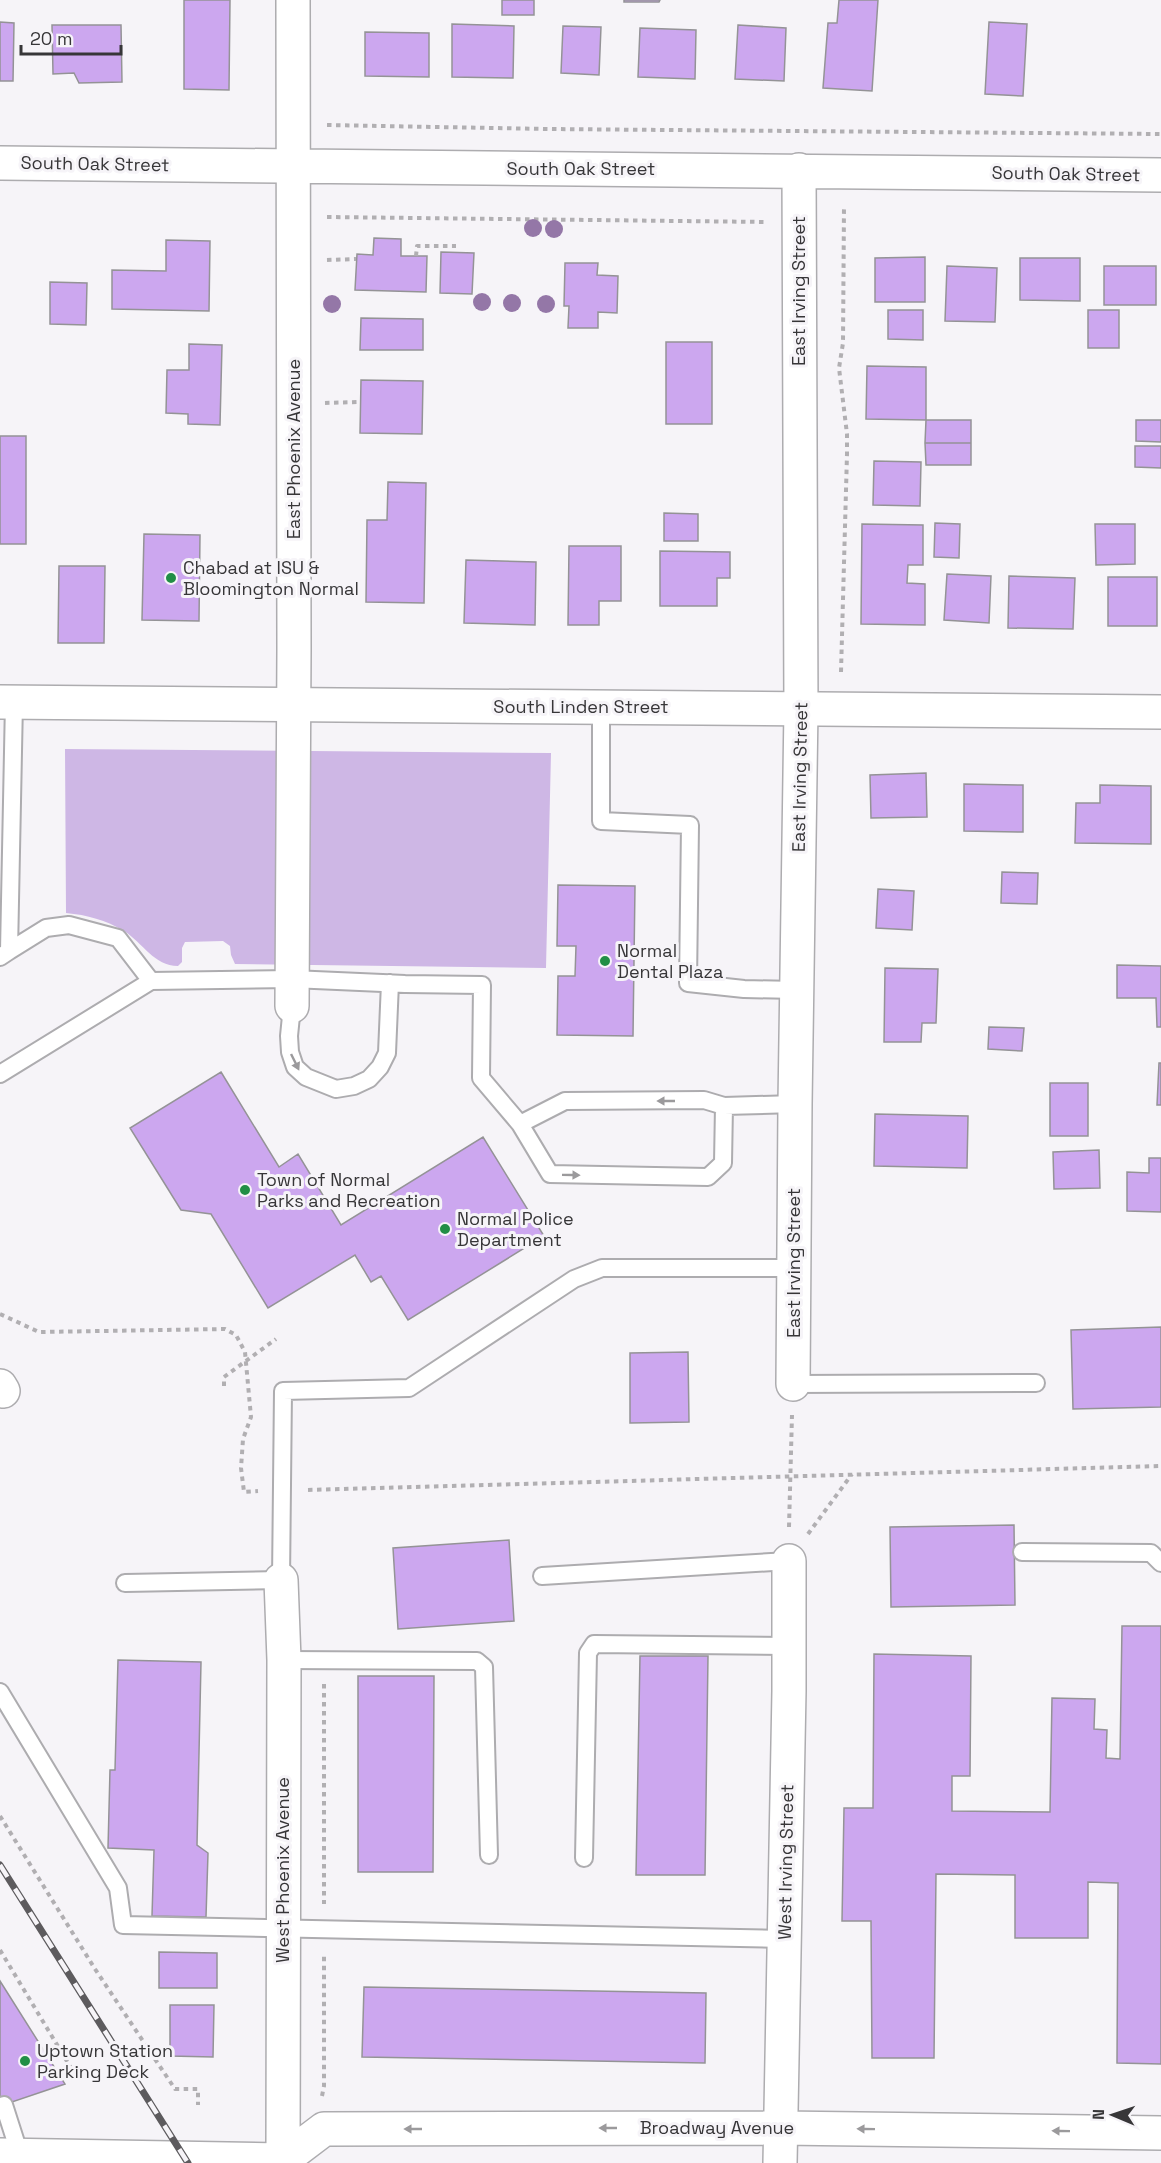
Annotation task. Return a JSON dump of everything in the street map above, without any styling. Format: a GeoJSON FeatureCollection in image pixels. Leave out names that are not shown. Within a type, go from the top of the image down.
{"type":"FeatureCollection","features":[{"type":"Feature","properties":{"kind":"street","name":"East Phoenix Avenue"},"geometry":{"type":"LineString","coordinates":[[292,992],[293,0]]}},
{"type":"Feature","properties":{"kind":"street","name":"South Oak Street"},"geometry":{"type":"LineString","coordinates":[[0,163],[1161,175]]}},
{"type":"Feature","properties":{"kind":"street","name":"East Irving Street"},"geometry":{"type":"LineString","coordinates":[[793,1384],[801,709],[799,170]]}},
{"type":"Feature","properties":{"kind":"street","name":"South Linden Street"},"geometry":{"type":"LineString","coordinates":[[7,702],[1161,712]]}},
{"type":"Feature","properties":{"kind":"street","name":"West Irving Street"},"geometry":{"type":"LineString","coordinates":[[780,2163],[789,1561]]}},
{"type":"Feature","properties":{"kind":"street","name":"West Phoenix Avenue"},"geometry":{"type":"LineString","coordinates":[[281,1580],[284,1660],[285,2161]]}},
{"type":"Feature","properties":{"kind":"street","name":"Broadway Avenue"},"geometry":{"type":"LineString","coordinates":[[285,2161],[324,2129],[781,2128],[1161,2133]]}},
{"type":"Feature","properties":{"kind":"street"},"geometry":{"type":"LineString","coordinates":[[10,2155],[285,2161]]}},
{"type":"Feature","properties":{"kind":"lane"},"geometry":{"type":"LineString","coordinates":[[5,954],[7,702]]}},
{"type":"Feature","properties":{"kind":"lane"},"geometry":{"type":"LineString","coordinates":[[601,707],[601,821],[690,825],[688,983],[744,989],[797,990]]}},
{"type":"Feature","properties":{"kind":"lane"},"geometry":{"type":"LineString","coordinates":[[5,954],[46,928],[69,925],[118,938],[151,981]]}},
{"type":"Feature","properties":{"kind":"lane"},"geometry":{"type":"LineString","coordinates":[[0,1074],[151,981],[292,992],[390,983],[482,985],[481,1078],[520,1124],[550,1174],[708,1177],[723,1163],[724,1106]]}},
{"type":"Feature","properties":{"kind":"lane"},"geometry":{"type":"LineString","coordinates":[[292,992],[289,1036],[290,1052],[295,1067],[306,1077],[336,1089],[354,1086],[369,1079],[380,1067],[387,1053],[390,983]]}},
{"type":"Feature","properties":{"kind":"lane"},"geometry":{"type":"LineString","coordinates":[[520,1124],[565,1101],[704,1101],[724,1106],[795,1104]]}},
{"type":"Feature","properties":{"kind":"lane"},"geometry":{"type":"LineString","coordinates":[[125,1583],[281,1580],[283,1391],[409,1388],[574,1279],[602,1268],[794,1268]]}},
{"type":"Feature","properties":{"kind":"lane"},"geometry":{"type":"LineString","coordinates":[[793,1384],[1036,1383]]}},
{"type":"Feature","properties":{"kind":"lane"},"geometry":{"type":"LineString","coordinates":[[1022,1552],[1151,1553],[1161,1563]]}},
{"type":"Feature","properties":{"kind":"lane"},"geometry":{"type":"LineString","coordinates":[[542,1576],[789,1561]]}},
{"type":"Feature","properties":{"kind":"lane"},"geometry":{"type":"LineString","coordinates":[[584,1858],[588,1653],[594,1644],[789,1646]]}},
{"type":"Feature","properties":{"kind":"lane"},"geometry":{"type":"LineString","coordinates":[[284,1660],[477,1661],[484,1667],[489,1855]]}},
{"type":"Feature","properties":{"kind":"lane"},"geometry":{"type":"LineString","coordinates":[[0,1692],[118,1888],[123,1925],[784,1939]]}},
{"type":"Feature","properties":{"kind":"lane"},"geometry":{"type":"LineString","coordinates":[[4,2104],[10,2155]]}},
{"type":"Feature","properties":{"kind":"path"},"geometry":{"type":"LineString","coordinates":[[294,126],[342,124],[579,129],[1161,134]]}},
{"type":"Feature","properties":{"kind":"path"},"geometry":{"type":"LineString","coordinates":[[842,672],[847,454],[846,423],[839,368],[843,343],[843,225],[847,171]]}},
{"type":"Feature","properties":{"kind":"path"},"geometry":{"type":"LineString","coordinates":[[294,219],[496,218],[772,222]]}},
{"type":"Feature","properties":{"kind":"path"},"geometry":{"type":"LineString","coordinates":[[416,256],[417,246],[456,246]]}},
{"type":"Feature","properties":{"kind":"path"},"geometry":{"type":"LineString","coordinates":[[0,1314],[39,1332],[225,1329],[236,1335],[245,1352],[251,1417],[243,1439],[241,1468],[244,1492]]}},
{"type":"Feature","properties":{"kind":"path"},"geometry":{"type":"LineString","coordinates":[[224,1386],[224,1377],[276,1338]]}},
{"type":"Feature","properties":{"kind":"path"},"geometry":{"type":"LineString","coordinates":[[789,1561],[793,1384]]}},
{"type":"Feature","properties":{"kind":"path"},"geometry":{"type":"LineString","coordinates":[[301,1490],[1161,1466]]}},
{"type":"Feature","properties":{"kind":"path"},"geometry":{"type":"LineString","coordinates":[[789,1561],[852,1474]]}},
{"type":"Feature","properties":{"kind":"path"},"geometry":{"type":"LineString","coordinates":[[0,1816],[95,1969],[175,2089],[198,2089],[198,2105]]}},
{"type":"Feature","properties":{"kind":"path"},"geometry":{"type":"LineString","coordinates":[[0,1950],[74,2073]]}},
{"type":"Feature","properties":{"kind":"shaded area"},"geometry":{"type":"Polygon","coordinates":[[[65,749],[551,753],[546,968],[235,964],[230,946],[223,941],[185,942],[182,948],[182,962],[178,966],[162,962],[117,927],[96,919],[66,913],[65,749]]]}},
{"type":"Feature","properties":{"kind":"building"},"geometry":{"type":"Polygon","coordinates":[[[184,0],[230,0],[229,90],[184,89],[184,0]]]}},
{"type":"Feature","properties":{"kind":"building"},"geometry":{"type":"Polygon","coordinates":[[[502,0],[534,0],[534,15],[502,15],[502,0]]]}},
{"type":"Feature","properties":{"kind":"building"},"geometry":{"type":"Polygon","coordinates":[[[624,0],[660,0],[659,2],[624,2],[624,0]]]}},
{"type":"Feature","properties":{"kind":"building"},"geometry":{"type":"Polygon","coordinates":[[[839,0],[878,0],[872,91],[823,88],[828,23],[837,23],[839,0]]]}},
{"type":"Feature","properties":{"kind":"building"},"geometry":{"type":"Polygon","coordinates":[[[0,22],[14,23],[13,81],[0,81],[0,22]]]}},
{"type":"Feature","properties":{"kind":"building"},"geometry":{"type":"Polygon","coordinates":[[[989,22],[1027,24],[1023,96],[985,94],[989,22]]]}},
{"type":"Feature","properties":{"kind":"building"},"geometry":{"type":"Polygon","coordinates":[[[452,24],[514,26],[513,78],[452,77],[452,24]]]}},
{"type":"Feature","properties":{"kind":"building"},"geometry":{"type":"Polygon","coordinates":[[[52,25],[121,25],[122,82],[79,83],[74,73],[53,74],[52,25]]]}},
{"type":"Feature","properties":{"kind":"building"},"geometry":{"type":"Polygon","coordinates":[[[738,25],[786,28],[784,81],[735,79],[738,25]]]}},
{"type":"Feature","properties":{"kind":"building"},"geometry":{"type":"Polygon","coordinates":[[[563,26],[601,27],[599,75],[561,73],[563,26]]]}},
{"type":"Feature","properties":{"kind":"building"},"geometry":{"type":"Polygon","coordinates":[[[640,28],[696,30],[695,79],[638,77],[640,28]]]}},
{"type":"Feature","properties":{"kind":"building"},"geometry":{"type":"Polygon","coordinates":[[[365,32],[429,33],[429,77],[365,76],[365,32]]]}},
{"type":"Feature","properties":{"kind":"building"},"geometry":{"type":"Polygon","coordinates":[[[374,238],[401,239],[401,256],[427,256],[426,292],[355,290],[357,254],[373,255],[374,238]]]}},
{"type":"Feature","properties":{"kind":"building"},"geometry":{"type":"Polygon","coordinates":[[[166,240],[210,241],[209,311],[112,309],[112,270],[166,271],[166,240]]]}},
{"type":"Feature","properties":{"kind":"building"},"geometry":{"type":"Polygon","coordinates":[[[441,252],[474,253],[472,294],[440,293],[441,252]]]}},
{"type":"Feature","properties":{"kind":"building"},"geometry":{"type":"Polygon","coordinates":[[[925,257],[925,302],[875,302],[875,258],[925,257]]]}},
{"type":"Feature","properties":{"kind":"building"},"geometry":{"type":"Polygon","coordinates":[[[1020,258],[1080,258],[1080,301],[1020,300],[1020,258]]]}},
{"type":"Feature","properties":{"kind":"building"},"geometry":{"type":"Polygon","coordinates":[[[565,263],[598,263],[597,275],[618,276],[617,313],[598,312],[598,328],[568,328],[569,306],[564,306],[565,263]]]}},
{"type":"Feature","properties":{"kind":"building"},"geometry":{"type":"Polygon","coordinates":[[[947,266],[997,268],[995,322],[945,321],[947,266]]]}},
{"type":"Feature","properties":{"kind":"building"},"geometry":{"type":"Polygon","coordinates":[[[1104,266],[1156,266],[1156,305],[1104,305],[1104,266]]]}},
{"type":"Feature","properties":{"kind":"building"},"geometry":{"type":"Polygon","coordinates":[[[50,282],[87,283],[86,325],[50,324],[50,282]]]}},
{"type":"Feature","properties":{"kind":"building"},"geometry":{"type":"Polygon","coordinates":[[[888,310],[923,310],[923,340],[888,339],[888,310]]]}},
{"type":"Feature","properties":{"kind":"building"},"geometry":{"type":"Polygon","coordinates":[[[1088,310],[1119,310],[1119,348],[1088,348],[1088,310]]]}},
{"type":"Feature","properties":{"kind":"building"},"geometry":{"type":"Polygon","coordinates":[[[361,318],[423,319],[423,350],[360,350],[361,318]]]}},
{"type":"Feature","properties":{"kind":"building"},"geometry":{"type":"Polygon","coordinates":[[[666,342],[712,342],[712,424],[666,424],[666,342]]]}},
{"type":"Feature","properties":{"kind":"building"},"geometry":{"type":"Polygon","coordinates":[[[189,344],[222,345],[220,425],[188,424],[188,414],[166,413],[167,370],[189,370],[189,344]]]}},
{"type":"Feature","properties":{"kind":"building"},"geometry":{"type":"Polygon","coordinates":[[[867,366],[926,367],[926,420],[866,419],[867,366]]]}},
{"type":"Feature","properties":{"kind":"building"},"geometry":{"type":"Polygon","coordinates":[[[361,380],[423,381],[422,434],[360,433],[361,380]]]}},
{"type":"Feature","properties":{"kind":"building"},"geometry":{"type":"Polygon","coordinates":[[[926,420],[971,420],[971,443],[925,443],[926,420]]]}},
{"type":"Feature","properties":{"kind":"building"},"geometry":{"type":"Polygon","coordinates":[[[1136,420],[1161,420],[1161,442],[1136,441],[1136,420]]]}},
{"type":"Feature","properties":{"kind":"building"},"geometry":{"type":"Polygon","coordinates":[[[0,436],[26,436],[26,544],[0,544],[0,436]]]}},
{"type":"Feature","properties":{"kind":"building"},"geometry":{"type":"Polygon","coordinates":[[[925,443],[971,443],[971,465],[926,465],[925,443]]]}},
{"type":"Feature","properties":{"kind":"building"},"geometry":{"type":"Polygon","coordinates":[[[1135,446],[1161,446],[1161,468],[1135,467],[1135,446]]]}},
{"type":"Feature","properties":{"kind":"building"},"geometry":{"type":"Polygon","coordinates":[[[874,461],[921,462],[920,506],[873,505],[874,461]]]}},
{"type":"Feature","properties":{"kind":"building"},"geometry":{"type":"Polygon","coordinates":[[[388,482],[426,483],[424,603],[366,602],[367,520],[387,520],[388,482]]]}},
{"type":"Feature","properties":{"kind":"building"},"geometry":{"type":"Polygon","coordinates":[[[664,513],[698,514],[698,541],[664,541],[664,513]]]}},
{"type":"Feature","properties":{"kind":"building"},"geometry":{"type":"Polygon","coordinates":[[[935,523],[960,524],[959,558],[934,557],[935,523]]]}},
{"type":"Feature","properties":{"kind":"building"},"geometry":{"type":"Polygon","coordinates":[[[862,524],[923,525],[923,565],[908,565],[907,583],[925,584],[925,625],[861,624],[862,524]]]}},
{"type":"Feature","properties":{"kind":"building"},"geometry":{"type":"Polygon","coordinates":[[[1095,524],[1135,524],[1135,564],[1096,565],[1095,524]]]}},
{"type":"Feature","properties":{"kind":"building","name":"Chabad at ISU & Bloomington Normal"},"geometry":{"type":"Polygon","coordinates":[[[144,534],[200,535],[199,621],[142,620],[144,534]]]}},
{"type":"Feature","properties":{"kind":"building"},"geometry":{"type":"Polygon","coordinates":[[[569,546],[621,546],[621,601],[599,601],[599,625],[568,625],[569,546]]]}},
{"type":"Feature","properties":{"kind":"building"},"geometry":{"type":"Polygon","coordinates":[[[660,551],[730,552],[730,578],[717,578],[717,606],[660,606],[660,551]]]}},
{"type":"Feature","properties":{"kind":"building"},"geometry":{"type":"Polygon","coordinates":[[[466,560],[536,562],[535,625],[464,623],[466,560]]]}},
{"type":"Feature","properties":{"kind":"building"},"geometry":{"type":"Polygon","coordinates":[[[59,566],[105,566],[104,643],[58,643],[59,566]]]}},
{"type":"Feature","properties":{"kind":"building"},"geometry":{"type":"Polygon","coordinates":[[[947,574],[991,576],[989,623],[944,620],[947,574]]]}},
{"type":"Feature","properties":{"kind":"building"},"geometry":{"type":"Polygon","coordinates":[[[1009,576],[1075,578],[1073,629],[1008,628],[1009,576]]]}},
{"type":"Feature","properties":{"kind":"building"},"geometry":{"type":"Polygon","coordinates":[[[1108,577],[1157,577],[1157,626],[1108,626],[1108,577]]]}},
{"type":"Feature","properties":{"kind":"building"},"geometry":{"type":"Polygon","coordinates":[[[926,773],[927,817],[871,818],[870,775],[926,773]]]}},
{"type":"Feature","properties":{"kind":"building"},"geometry":{"type":"Polygon","coordinates":[[[964,784],[1023,785],[1023,832],[964,831],[964,784]]]}},
{"type":"Feature","properties":{"kind":"building"},"geometry":{"type":"Polygon","coordinates":[[[1100,785],[1151,786],[1151,844],[1075,843],[1076,803],[1100,803],[1100,785]]]}},
{"type":"Feature","properties":{"kind":"building"},"geometry":{"type":"Polygon","coordinates":[[[1002,872],[1038,873],[1037,904],[1001,903],[1002,872]]]}},
{"type":"Feature","properties":{"kind":"building","name":"Normal Dental Plaza"},"geometry":{"type":"Polygon","coordinates":[[[558,885],[635,886],[633,1036],[557,1035],[558,976],[575,976],[576,946],[557,946],[558,885]]]}},
{"type":"Feature","properties":{"kind":"building"},"geometry":{"type":"Polygon","coordinates":[[[878,889],[914,891],[912,930],[876,928],[878,889]]]}},
{"type":"Feature","properties":{"kind":"building"},"geometry":{"type":"Polygon","coordinates":[[[1117,965],[1161,966],[1161,1027],[1157,1027],[1156,998],[1117,998],[1117,965]]]}},
{"type":"Feature","properties":{"kind":"building"},"geometry":{"type":"Polygon","coordinates":[[[885,968],[938,969],[936,1023],[922,1023],[921,1042],[884,1042],[885,968]]]}},
{"type":"Feature","properties":{"kind":"building"},"geometry":{"type":"Polygon","coordinates":[[[989,1027],[1024,1028],[1022,1051],[988,1049],[989,1027]]]}},
{"type":"Feature","properties":{"kind":"building"},"geometry":{"type":"Polygon","coordinates":[[[1159,1063],[1161,1063],[1161,1105],[1157,1105],[1159,1063]]]}},
{"type":"Feature","properties":{"kind":"building"},"geometry":{"type":"Polygon","coordinates":[[[221,1072],[279,1167],[298,1154],[341,1225],[483,1137],[544,1236],[408,1320],[381,1276],[371,1282],[355,1255],[268,1308],[211,1214],[181,1210],[130,1128],[221,1072]]]}},
{"type":"Feature","properties":{"kind":"building"},"geometry":{"type":"Polygon","coordinates":[[[1050,1083],[1088,1083],[1088,1136],[1050,1136],[1050,1083]]]}},
{"type":"Feature","properties":{"kind":"building"},"geometry":{"type":"Polygon","coordinates":[[[875,1114],[968,1116],[967,1168],[874,1166],[875,1114]]]}},
{"type":"Feature","properties":{"kind":"building"},"geometry":{"type":"Polygon","coordinates":[[[1099,1150],[1100,1188],[1054,1189],[1053,1152],[1099,1150]]]}},
{"type":"Feature","properties":{"kind":"building"},"geometry":{"type":"Polygon","coordinates":[[[1149,1158],[1161,1158],[1161,1212],[1127,1211],[1127,1172],[1149,1173],[1149,1158]]]}},
{"type":"Feature","properties":{"kind":"building"},"geometry":{"type":"Polygon","coordinates":[[[1161,1327],[1161,1407],[1073,1409],[1071,1330],[1161,1327]]]}},
{"type":"Feature","properties":{"kind":"building"},"geometry":{"type":"Polygon","coordinates":[[[688,1352],[689,1422],[630,1423],[630,1353],[688,1352]]]}},
{"type":"Feature","properties":{"kind":"building"},"geometry":{"type":"Polygon","coordinates":[[[1014,1525],[1015,1605],[891,1607],[890,1527],[1014,1525]]]}},
{"type":"Feature","properties":{"kind":"building"},"geometry":{"type":"Polygon","coordinates":[[[509,1540],[514,1621],[398,1629],[393,1548],[509,1540]]]}},
{"type":"Feature","properties":{"kind":"building"},"geometry":{"type":"Polygon","coordinates":[[[1122,1626],[1161,1626],[1161,2064],[1117,2063],[1118,1883],[1088,1882],[1088,1938],[1015,1938],[1015,1875],[936,1874],[934,2058],[872,2058],[871,1921],[842,1921],[844,1808],[873,1808],[874,1654],[971,1656],[970,1776],[952,1776],[952,1811],[1050,1812],[1052,1698],[1095,1699],[1094,1729],[1107,1730],[1106,1758],[1120,1759],[1122,1626]]]}},
{"type":"Feature","properties":{"kind":"building"},"geometry":{"type":"Polygon","coordinates":[[[640,1656],[708,1656],[705,1875],[636,1875],[640,1656]]]}},
{"type":"Feature","properties":{"kind":"building"},"geometry":{"type":"Polygon","coordinates":[[[118,1660],[201,1662],[197,1845],[208,1853],[206,1917],[152,1916],[154,1850],[108,1848],[110,1770],[115,1770],[118,1660]]]}},
{"type":"Feature","properties":{"kind":"building"},"geometry":{"type":"Polygon","coordinates":[[[358,1676],[434,1676],[433,1872],[358,1872],[358,1676]]]}},
{"type":"Feature","properties":{"kind":"building"},"geometry":{"type":"Polygon","coordinates":[[[159,1952],[217,1953],[217,1988],[159,1988],[159,1952]]]}},
{"type":"Feature","properties":{"kind":"building","name":"Uptown Station Parking Deck"},"geometry":{"type":"Polygon","coordinates":[[[0,1981],[65,2084],[0,2106],[0,1981]]]}},
{"type":"Feature","properties":{"kind":"building"},"geometry":{"type":"Polygon","coordinates":[[[364,1987],[706,1993],[705,2063],[362,2057],[364,1987]]]}},
{"type":"Feature","properties":{"kind":"building"},"geometry":{"type":"Polygon","coordinates":[[[170,2005],[214,2005],[213,2057],[170,2056],[170,2005]]]}},
{"type":"Feature","properties":{"kind":"railway"},"geometry":{"type":"LineString","coordinates":[[0,1865],[188,2163]]}},
{"type":"Feature","properties":{"kind":"place","name":"Chabad at ISU & Bloomington Normal"},"geometry":{"type":"Point","coordinates":[171,578]}},
{"type":"Feature","properties":{"kind":"place","name":"Normal Dental Plaza"},"geometry":{"type":"Point","coordinates":[605,961]}},
{"type":"Feature","properties":{"kind":"place","name":"Town of Normal Parks and Recreation"},"geometry":{"type":"Point","coordinates":[245,1190]}},
{"type":"Feature","properties":{"kind":"place","name":"Normal Police Department"},"geometry":{"type":"Point","coordinates":[445,1229]}},
{"type":"Feature","properties":{"kind":"place","name":"Uptown Station Parking Deck"},"geometry":{"type":"Point","coordinates":[25,2061]}}]}
